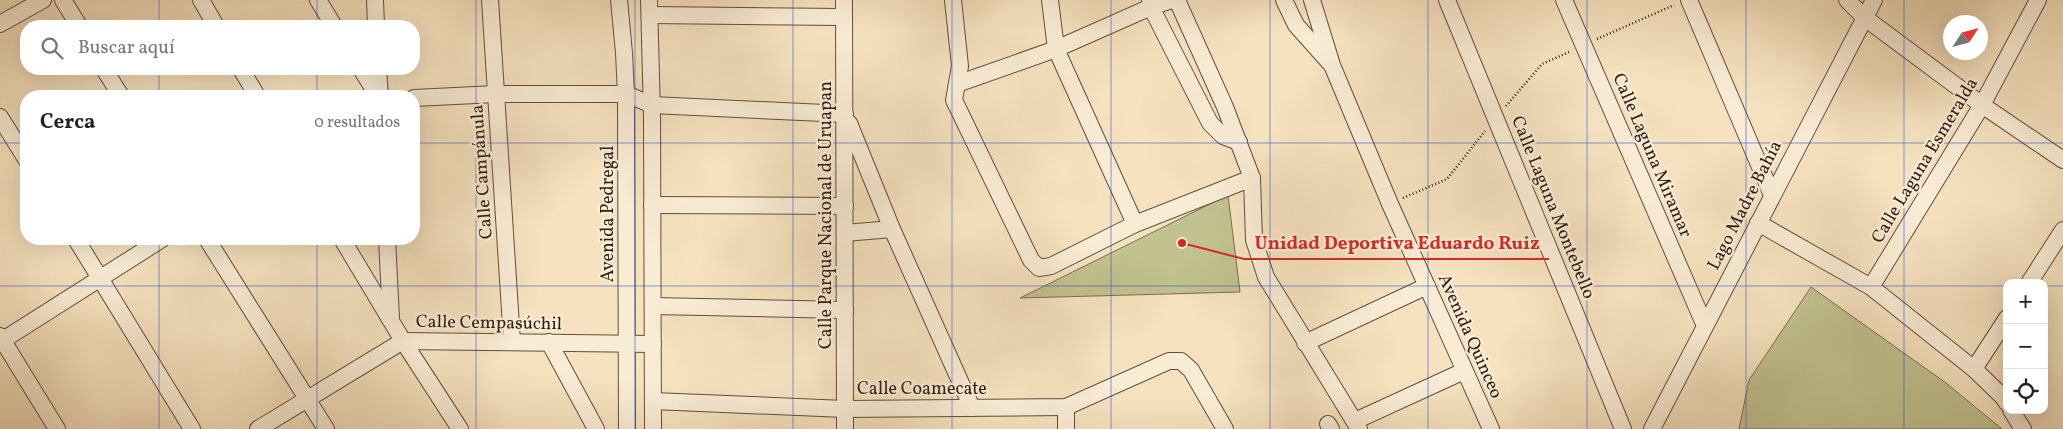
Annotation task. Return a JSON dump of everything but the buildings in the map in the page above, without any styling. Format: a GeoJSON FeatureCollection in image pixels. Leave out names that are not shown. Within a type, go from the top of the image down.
{"type":"FeatureCollection","features":[{"type":"Feature","properties":{"kind":"street"},"geometry":{"type":"LineString","coordinates":[[0,24],[43,0]]}},
{"type":"Feature","properties":{"kind":"street"},"geometry":{"type":"LineString","coordinates":[[63,0],[75,20]]}},
{"type":"Feature","properties":{"kind":"street"},"geometry":{"type":"LineString","coordinates":[[201,0],[213,20]]}},
{"type":"Feature","properties":{"kind":"street"},"geometry":{"type":"LineString","coordinates":[[318,0],[330,20]]}},
{"type":"Feature","properties":{"kind":"street"},"geometry":{"type":"LineString","coordinates":[[375,0],[376,20]]}},
{"type":"Feature","properties":{"kind":"street","name":"Calle Campánula"},"geometry":{"type":"LineString","coordinates":[[490,0],[512,342]]}},
{"type":"Feature","properties":{"kind":"street","name":"Avenida Pedregal"},"geometry":{"type":"LineString","coordinates":[[619,0],[626,94],[627,429]]}},
{"type":"Feature","properties":{"kind":"street","name":"Calle Parque Nacional de Uruapan"},"geometry":{"type":"LineString","coordinates":[[844,0],[845,429]]}},
{"type":"Feature","properties":{"kind":"street"},"geometry":{"type":"LineString","coordinates":[[953,0],[960,66],[954,100],[1031,260],[1039,268],[1051,266],[1135,224],[1252,178]]}},
{"type":"Feature","properties":{"kind":"street"},"geometry":{"type":"LineString","coordinates":[[1050,0],[1056,49],[1135,224]]}},
{"type":"Feature","properties":{"kind":"street"},"geometry":{"type":"LineString","coordinates":[[957,84],[1056,49],[1150,4],[1172,0]]}},
{"type":"Feature","properties":{"kind":"street"},"geometry":{"type":"LineString","coordinates":[[1177,0],[1239,142],[1252,178],[1254,240],[1266,277],[1357,425],[1464,371]]}},
{"type":"Feature","properties":{"kind":"street","name":"Avenida Quinceo"},"geometry":{"type":"LineString","coordinates":[[1284,0],[1296,25],[1332,66]]}},
{"type":"Feature","properties":{"kind":"street","name":"Calle Laguna Montebello"},"geometry":{"type":"LineString","coordinates":[[1447,0],[1623,429]]}},
{"type":"Feature","properties":{"kind":"street","name":"Calle Laguna Miramar"},"geometry":{"type":"LineString","coordinates":[[1564,0],[1705,326]]}},
{"type":"Feature","properties":{"kind":"street"},"geometry":{"type":"LineString","coordinates":[[1847,0],[1865,18],[1982,105],[2063,160]]}},
{"type":"Feature","properties":{"kind":"street","name":"Lago Madre Bahía"},"geometry":{"type":"LineString","coordinates":[[1652,429],[1874,0]]}},
{"type":"Feature","properties":{"kind":"street","name":"Calle Laguna Esmeralda"},"geometry":{"type":"LineString","coordinates":[[1871,288],[1982,105],[2038,0]]}},
{"type":"Feature","properties":{"kind":"street"},"geometry":{"type":"LineString","coordinates":[[1296,25],[1315,2]]}},
{"type":"Feature","properties":{"kind":"street","name":"Avenida Quinceo"},"geometry":{"type":"LineString","coordinates":[[1315,2],[1332,66],[1390,204],[1490,429]]}},
{"type":"Feature","properties":{"kind":"street"},"geometry":{"type":"LineString","coordinates":[[1682,2],[1772,195]]}},
{"type":"Feature","properties":{"kind":"street"},"geometry":{"type":"LineString","coordinates":[[1150,4],[1210,123],[1222,136],[1239,142]]}},
{"type":"Feature","properties":{"kind":"street"},"geometry":{"type":"LineString","coordinates":[[653,429],[650,7],[844,17]]}},
{"type":"Feature","properties":{"kind":"street"},"geometry":{"type":"LineString","coordinates":[[108,75],[117,90]]}},
{"type":"Feature","properties":{"kind":"street"},"geometry":{"type":"LineString","coordinates":[[245,75],[253,90]]}},
{"type":"Feature","properties":{"kind":"street"},"geometry":{"type":"LineString","coordinates":[[365,75],[375,90]]}},
{"type":"Feature","properties":{"kind":"street"},"geometry":{"type":"LineString","coordinates":[[378,75],[379,90]]}},
{"type":"Feature","properties":{"kind":"street"},"geometry":{"type":"LineString","coordinates":[[420,98],[496,94],[626,94],[652,105],[845,114],[892,229],[972,408]]}},
{"type":"Feature","properties":{"kind":"street"},"geometry":{"type":"LineString","coordinates":[[0,117],[20,149]]}},
{"type":"Feature","properties":{"kind":"street"},"geometry":{"type":"LineString","coordinates":[[652,205],[845,206]]}},
{"type":"Feature","properties":{"kind":"street"},"geometry":{"type":"LineString","coordinates":[[1758,223],[1871,288],[1974,369],[2003,399]]}},
{"type":"Feature","properties":{"kind":"street"},"geometry":{"type":"LineString","coordinates":[[845,233],[892,229]]}},
{"type":"Feature","properties":{"kind":"street"},"geometry":{"type":"LineString","coordinates":[[2032,279],[2063,230]]}},
{"type":"Feature","properties":{"kind":"street"},"geometry":{"type":"LineString","coordinates":[[80,245],[192,429]]}},
{"type":"Feature","properties":{"kind":"street"},"geometry":{"type":"LineString","coordinates":[[50,426],[1,339],[152,245]]}},
{"type":"Feature","properties":{"kind":"street"},"geometry":{"type":"LineString","coordinates":[[211,245],[326,429]]}},
{"type":"Feature","properties":{"kind":"street"},"geometry":{"type":"LineString","coordinates":[[346,245],[402,341],[460,429]]}},
{"type":"Feature","properties":{"kind":"street"},"geometry":{"type":"LineString","coordinates":[[387,245],[391,320]]}},
{"type":"Feature","properties":{"kind":"street"},"geometry":{"type":"LineString","coordinates":[[1305,343],[1427,286]]}},
{"type":"Feature","properties":{"kind":"street"},"geometry":{"type":"LineString","coordinates":[[653,306],[845,310]]}},
{"type":"Feature","properties":{"kind":"street"},"geometry":{"type":"LineString","coordinates":[[1974,369],[2003,324]]}},
{"type":"Feature","properties":{"kind":"street","name":"Calle Cempasúchil"},"geometry":{"type":"LineString","coordinates":[[258,429],[402,341],[653,344]]}},
{"type":"Feature","properties":{"kind":"street"},"geometry":{"type":"LineString","coordinates":[[550,342],[596,429]]}},
{"type":"Feature","properties":{"kind":"street","name":"Calle Coamecate"},"geometry":{"type":"LineString","coordinates":[[653,401],[845,409],[1066,407],[1169,361],[1181,361],[1191,370],[1225,429]]}},
{"type":"Feature","properties":{"kind":"street"},"geometry":{"type":"LineString","coordinates":[[1066,407],[1066,429]]}},
{"type":"Feature","properties":{"kind":"street"},"geometry":{"type":"LineString","coordinates":[[2014,414],[2023,429]]}},
{"type":"Feature","properties":{"kind":"path"},"geometry":{"type":"LineString","coordinates":[[1390,204],[1447,179],[1542,64],[1682,2]]}},
{"type":"Feature","properties":{"kind":"green space"},"geometry":{"type":"Polygon","coordinates":[[[1228,195],[1240,292],[1020,298],[1228,195]]]}},
{"type":"Feature","properties":{"kind":"green space"},"geometry":{"type":"Polygon","coordinates":[[[1811,287],[1946,383],[2002,429],[1739,429],[1749,380],[1811,287]]]}},
{"type":"Feature","properties":{"kind":"place","name":"Unidad Deportiva Eduardo Ruiz"},"geometry":{"type":"Point","coordinates":[1182,243]}}]}
